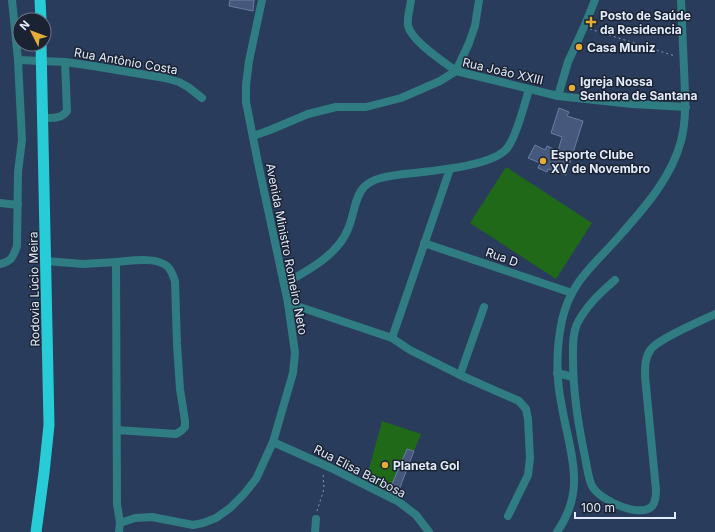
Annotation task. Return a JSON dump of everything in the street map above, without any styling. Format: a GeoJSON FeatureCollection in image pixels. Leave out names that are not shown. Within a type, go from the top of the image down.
{"type":"FeatureCollection","features":[{"type":"Feature","properties":{"kind":"highway"},"geometry":{"type":"LineString","coordinates":[[40,0],[40,12]]}},
{"type":"Feature","properties":{"kind":"highway","name":"Rodovia Lúcio Meira"},"geometry":{"type":"LineString","coordinates":[[36,532],[44,473],[48,425],[42,52]]}},
{"type":"Feature","properties":{"kind":"street"},"geometry":{"type":"LineString","coordinates":[[0,264],[8,262],[14,255],[17,246],[18,172],[22,140],[18,60],[12,0]]}},
{"type":"Feature","properties":{"kind":"street","name":"Avenida Ministro Romeiro Neto"},"geometry":{"type":"LineString","coordinates":[[120,523],[135,518],[152,517],[193,525],[216,518],[230,508],[256,479],[273,442],[293,373],[295,353],[288,304],[246,102],[246,85],[249,62],[262,0]]}},
{"type":"Feature","properties":{"kind":"street"},"geometry":{"type":"LineString","coordinates":[[411,0],[408,21],[408,27],[411,33],[418,41],[456,71],[475,26],[479,0]]}},
{"type":"Feature","properties":{"kind":"street"},"geometry":{"type":"LineString","coordinates":[[558,96],[568,62],[595,0]]}},
{"type":"Feature","properties":{"kind":"street"},"geometry":{"type":"LineString","coordinates":[[557,532],[567,516],[573,496],[575,472],[557,373],[558,344],[563,319],[572,294],[583,275],[639,214],[663,181],[676,157],[681,141],[686,107],[681,0]]}},
{"type":"Feature","properties":{"kind":"street"},"geometry":{"type":"LineString","coordinates":[[18,60],[65,62]]}},
{"type":"Feature","properties":{"kind":"street","name":"Rua Antônio Costa"},"geometry":{"type":"LineString","coordinates":[[44,118],[61,117],[67,111],[65,62],[165,78],[188,87],[202,98]]}},
{"type":"Feature","properties":{"kind":"street","name":"Rua João XXIII"},"geometry":{"type":"LineString","coordinates":[[253,136],[308,114],[336,108],[366,107],[401,98],[440,81],[456,71],[558,96],[632,104],[686,107]]}},
{"type":"Feature","properties":{"kind":"street"},"geometry":{"type":"LineString","coordinates":[[284,284],[300,275],[328,255],[340,243],[348,231],[358,196],[364,187],[374,180],[388,176],[450,169],[488,160],[503,153],[513,138],[529,90]]}},
{"type":"Feature","properties":{"kind":"street"},"geometry":{"type":"LineString","coordinates":[[392,338],[450,169]]}},
{"type":"Feature","properties":{"kind":"street"},"geometry":{"type":"LineString","coordinates":[[0,203],[18,205]]}},
{"type":"Feature","properties":{"kind":"street","name":"Rua D"},"geometry":{"type":"LineString","coordinates":[[424,243],[572,294]]}},
{"type":"Feature","properties":{"kind":"street"},"geometry":{"type":"LineString","coordinates":[[46,261],[83,264],[142,260],[161,262],[168,267],[172,273],[175,281],[176,292],[177,344],[180,389],[185,421],[184,427],[182,431],[176,434],[117,430]]}},
{"type":"Feature","properties":{"kind":"street"},"geometry":{"type":"LineString","coordinates":[[116,262],[117,504],[120,523],[119,532]]}},
{"type":"Feature","properties":{"kind":"street"},"geometry":{"type":"LineString","coordinates":[[615,280],[597,296],[577,325],[573,340],[573,377],[579,429],[592,487],[599,495],[621,506],[638,510],[646,510],[652,506],[656,500],[645,376],[645,366],[648,355],[652,348],[661,341],[715,314]]}},
{"type":"Feature","properties":{"kind":"street"},"geometry":{"type":"LineString","coordinates":[[288,304],[392,338],[410,350],[460,375],[519,401],[526,409],[528,419],[530,458],[528,475],[508,516]]}},
{"type":"Feature","properties":{"kind":"street"},"geometry":{"type":"LineString","coordinates":[[460,375],[484,307]]}},
{"type":"Feature","properties":{"kind":"street"},"geometry":{"type":"LineString","coordinates":[[557,373],[573,377]]}},
{"type":"Feature","properties":{"kind":"street","name":"Rua Elisa Barbosa"},"geometry":{"type":"LineString","coordinates":[[273,442],[399,502],[416,515],[429,532]]}},
{"type":"Feature","properties":{"kind":"street"},"geometry":{"type":"LineString","coordinates":[[314,532],[316,519]]}},
{"type":"Feature","properties":{"kind":"path"},"geometry":{"type":"LineString","coordinates":[[584,27],[684,59]]}},
{"type":"Feature","properties":{"kind":"path"},"geometry":{"type":"LineString","coordinates":[[316,519],[317,508],[322,499],[324,489],[323,465]]}},
{"type":"Feature","properties":{"kind":"green space"},"geometry":{"type":"Polygon","coordinates":[[[506,167],[592,223],[556,279],[470,223],[506,167]]]}},
{"type":"Feature","properties":{"kind":"green space","name":"Planeta Gol"},"geometry":{"type":"Polygon","coordinates":[[[382,421],[421,434],[414,451],[407,449],[389,492],[366,480],[382,421]]]}},
{"type":"Feature","properties":{"kind":"building"},"geometry":{"type":"Polygon","coordinates":[[[230,0],[254,0],[253,11],[229,6],[230,0]]]}},
{"type":"Feature","properties":{"kind":"building"},"geometry":{"type":"Polygon","coordinates":[[[559,108],[569,112],[567,116],[583,121],[566,175],[548,169],[547,172],[538,168],[540,163],[528,158],[535,145],[545,150],[547,146],[558,151],[562,137],[551,133],[559,108]]]}},
{"type":"Feature","properties":{"kind":"building"},"geometry":{"type":"Polygon","coordinates":[[[407,449],[414,451],[397,495],[389,491],[407,449]]]}},
{"type":"Feature","properties":{"kind":"place","name":"Posto de Saúde da Residencia"},"geometry":{"type":"Point","coordinates":[591,22]}},
{"type":"Feature","properties":{"kind":"place","name":"Casa Muniz"},"geometry":{"type":"Point","coordinates":[579,47]}},
{"type":"Feature","properties":{"kind":"place","name":"Igreja Nossa Senhora de Santana"},"geometry":{"type":"Point","coordinates":[572,88]}},
{"type":"Feature","properties":{"kind":"place","name":"Esporte Clube XV de Novembro"},"geometry":{"type":"Point","coordinates":[543,161]}},
{"type":"Feature","properties":{"kind":"place","name":"Planeta Gol"},"geometry":{"type":"Point","coordinates":[385,465]}}]}
